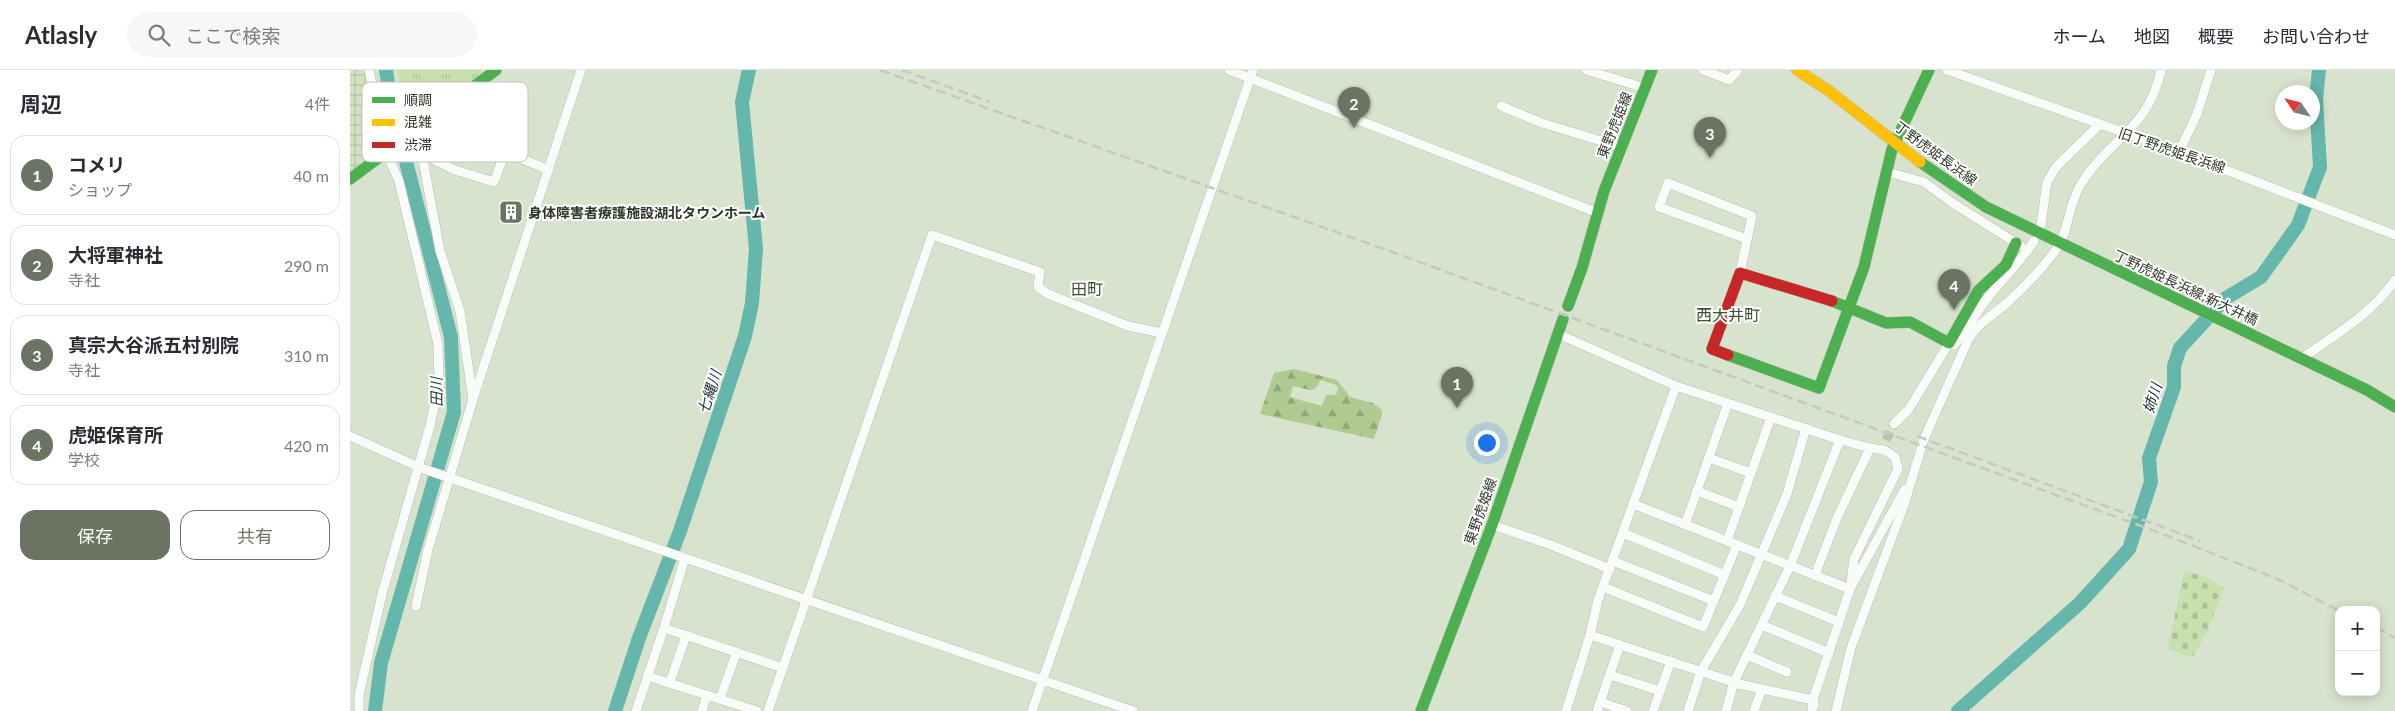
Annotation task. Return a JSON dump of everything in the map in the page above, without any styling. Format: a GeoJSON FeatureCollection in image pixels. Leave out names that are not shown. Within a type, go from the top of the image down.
{"type":"FeatureCollection","features":[{"type":"Feature","properties":{"kind":"main road"},"geometry":{"type":"LineString","coordinates":[[480,82],[496,70]]}},
{"type":"Feature","properties":{"kind":"main road","name":"東野虎姫線"},"geometry":{"type":"LineString","coordinates":[[1568,306],[1621,148],[1652,70]]}},
{"type":"Feature","properties":{"kind":"main road","name":"丁野虎姫長浜線"},"geometry":{"type":"LineString","coordinates":[[1798,70],[1830,91],[1934,173],[1986,207],[2063,245]]}},
{"type":"Feature","properties":{"kind":"main road"},"geometry":{"type":"LineString","coordinates":[[1929,70],[1895,142],[1886,172],[1864,267],[1850,307],[1819,388],[1712,349],[1740,273],[1850,307],[1886,323],[1910,322],[1949,343],[1979,290],[2006,265],[2016,243]]}},
{"type":"Feature","properties":{"kind":"main road"},"geometry":{"type":"LineString","coordinates":[[350,179],[372,162]]}},
{"type":"Feature","properties":{"kind":"main road","name":"丁野虎姫長浜線;新大井橋"},"geometry":{"type":"LineString","coordinates":[[2063,245],[2297,356]]}},
{"type":"Feature","properties":{"kind":"main road","name":"東野虎姫線"},"geometry":{"type":"LineString","coordinates":[[1424,710],[1492,525],[1563,319]]}},
{"type":"Feature","properties":{"kind":"main road"},"geometry":{"type":"LineString","coordinates":[[2297,356],[2368,390],[2395,407]]}},
{"type":"Feature","properties":{"kind":"street"},"geometry":{"type":"LineString","coordinates":[[416,606],[428,550],[473,399],[580,70]]}},
{"type":"Feature","properties":{"kind":"street"},"geometry":{"type":"LineString","coordinates":[[1229,70],[1251,74],[1480,169],[1598,213]]}},
{"type":"Feature","properties":{"kind":"street"},"geometry":{"type":"LineString","coordinates":[[1586,70],[1645,88]]}},
{"type":"Feature","properties":{"kind":"street"},"geometry":{"type":"LineString","coordinates":[[1703,70],[1729,80],[1738,70]]}},
{"type":"Feature","properties":{"kind":"street","name":"旧丁野虎姫長浜線"},"geometry":{"type":"LineString","coordinates":[[1947,70],[2250,178],[2395,235]]}},
{"type":"Feature","properties":{"kind":"street"},"geometry":{"type":"LineString","coordinates":[[1836,711],[1851,648],[1881,571],[1924,439],[1968,338],[1979,323],[2006,303],[2055,251],[2063,245],[2071,203],[2081,184],[2094,166],[2127,133],[2149,106],[2157,88],[2161,70]]}},
{"type":"Feature","properties":{"kind":"street"},"geometry":{"type":"LineString","coordinates":[[2179,152],[2197,114],[2211,70]]}},
{"type":"Feature","properties":{"kind":"street"},"geometry":{"type":"LineString","coordinates":[[1032,711],[1251,74]]}},
{"type":"Feature","properties":{"kind":"street"},"geometry":{"type":"LineString","coordinates":[[1501,106],[1542,123],[1621,148]]}},
{"type":"Feature","properties":{"kind":"street"},"geometry":{"type":"LineString","coordinates":[[2041,225],[2048,182],[2056,167],[2099,125]]}},
{"type":"Feature","properties":{"kind":"street"},"geometry":{"type":"LineString","coordinates":[[528,161],[549,170]]}},
{"type":"Feature","properties":{"kind":"street"},"geometry":{"type":"LineString","coordinates":[[359,711],[359,695],[382,594],[419,467],[439,382],[438,344],[393,162]]}},
{"type":"Feature","properties":{"kind":"street"},"geometry":{"type":"LineString","coordinates":[[423,162],[440,251],[460,311],[473,399]]}},
{"type":"Feature","properties":{"kind":"street"},"geometry":{"type":"LineString","coordinates":[[438,162],[455,170],[494,182],[501,162]]}},
{"type":"Feature","properties":{"kind":"street"},"geometry":{"type":"LineString","coordinates":[[1886,172],[1924,182],[1951,202],[2028,250]]}},
{"type":"Feature","properties":{"kind":"street"},"geometry":{"type":"LineString","coordinates":[[1740,273],[1752,216],[1668,183],[1659,207],[1747,238]]}},
{"type":"Feature","properties":{"kind":"street"},"geometry":{"type":"LineString","coordinates":[[768,711],[932,235],[1040,272],[1038,287],[1048,294],[1128,326],[1162,333]]}},
{"type":"Feature","properties":{"kind":"street"},"geometry":{"type":"LineString","coordinates":[[1894,424],[1909,409],[1949,343],[1954,345],[1984,303],[2034,241]]}},
{"type":"Feature","properties":{"kind":"street"},"geometry":{"type":"LineString","coordinates":[[2297,356],[2365,312],[2386,294],[2395,280]]}},
{"type":"Feature","properties":{"kind":"street"},"geometry":{"type":"LineString","coordinates":[[1984,303],[1990,314]]}},
{"type":"Feature","properties":{"kind":"street"},"geometry":{"type":"LineString","coordinates":[[1558,334],[1676,386],[1840,440],[1870,448],[1885,445],[1895,457],[1898,470],[1854,559],[1850,589]]}},
{"type":"Feature","properties":{"kind":"street"},"geometry":{"type":"LineString","coordinates":[[1566,711],[1603,587],[1676,386]]}},
{"type":"Feature","properties":{"kind":"street"},"geometry":{"type":"LineString","coordinates":[[1685,525],[1728,403]]}},
{"type":"Feature","properties":{"kind":"street"},"geometry":{"type":"LineString","coordinates":[[1727,541],[1771,417]]}},
{"type":"Feature","properties":{"kind":"street"},"geometry":{"type":"LineString","coordinates":[[1688,711],[1701,671],[1740,605],[1787,494],[1806,428]]}},
{"type":"Feature","properties":{"kind":"street"},"geometry":{"type":"LineString","coordinates":[[350,436],[419,467],[450,478],[1133,711]]}},
{"type":"Feature","properties":{"kind":"street"},"geometry":{"type":"LineString","coordinates":[[1726,711],[1734,682],[1790,566],[1840,440]]}},
{"type":"Feature","properties":{"kind":"street"},"geometry":{"type":"LineString","coordinates":[[1815,575],[1837,518],[1870,448]]}},
{"type":"Feature","properties":{"kind":"street"},"geometry":{"type":"LineString","coordinates":[[1708,458],[1751,473]]}},
{"type":"Feature","properties":{"kind":"street"},"geometry":{"type":"LineString","coordinates":[[1813,711],[1813,700],[1850,589],[1885,523],[1912,478]]}},
{"type":"Feature","properties":{"kind":"street"},"geometry":{"type":"LineString","coordinates":[[1697,491],[1739,507]]}},
{"type":"Feature","properties":{"kind":"street"},"geometry":{"type":"LineString","coordinates":[[1633,504],[1850,589]]}},
{"type":"Feature","properties":{"kind":"street"},"geometry":{"type":"LineString","coordinates":[[1492,525],[1714,601]]}},
{"type":"Feature","properties":{"kind":"street"},"geometry":{"type":"LineString","coordinates":[[1623,533],[1724,575]]}},
{"type":"Feature","properties":{"kind":"street"},"geometry":{"type":"LineString","coordinates":[[1603,587],[1703,627],[1737,545]]}},
{"type":"Feature","properties":{"kind":"street"},"geometry":{"type":"LineString","coordinates":[[636,711],[664,628],[684,558]]}},
{"type":"Feature","properties":{"kind":"street"},"geometry":{"type":"LineString","coordinates":[[1775,596],[1839,622]]}},
{"type":"Feature","properties":{"kind":"street"},"geometry":{"type":"LineString","coordinates":[[1762,624],[1829,653]]}},
{"type":"Feature","properties":{"kind":"street"},"geometry":{"type":"LineString","coordinates":[[664,628],[736,654],[784,668]]}},
{"type":"Feature","properties":{"kind":"street"},"geometry":{"type":"LineString","coordinates":[[1590,635],[1734,682],[1813,700]]}},
{"type":"Feature","properties":{"kind":"street"},"geometry":{"type":"LineString","coordinates":[[670,682],[686,636]]}},
{"type":"Feature","properties":{"kind":"street"},"geometry":{"type":"LineString","coordinates":[[1620,644],[1599,706],[1627,711]]}},
{"type":"Feature","properties":{"kind":"street"},"geometry":{"type":"LineString","coordinates":[[720,699],[736,654]]}},
{"type":"Feature","properties":{"kind":"street"},"geometry":{"type":"LineString","coordinates":[[1748,655],[1787,672]]}},
{"type":"Feature","properties":{"kind":"street"},"geometry":{"type":"LineString","coordinates":[[1654,711],[1671,662]]}},
{"type":"Feature","properties":{"kind":"street"},"geometry":{"type":"LineString","coordinates":[[1610,675],[1660,691]]}},
{"type":"Feature","properties":{"kind":"street"},"geometry":{"type":"LineString","coordinates":[[647,676],[757,711]]}},
{"type":"Feature","properties":{"kind":"street"},"geometry":{"type":"LineString","coordinates":[[1754,711],[1762,689]]}},
{"type":"Feature","properties":{"kind":"street"},"geometry":{"type":"LineString","coordinates":[[702,711],[706,695]]}},
{"type":"Feature","properties":{"kind":"shaded area"},"geometry":{"type":"Polygon","coordinates":[[[350,70],[364,70],[367,82],[362,82],[362,162],[368,162],[350,176],[350,70]]]}},
{"type":"Feature","properties":{"kind":"green space"},"geometry":{"type":"Polygon","coordinates":[[[397,70],[480,70],[486,73],[472,82],[400,82],[397,70]]]}},
{"type":"Feature","properties":{"kind":"green space"},"geometry":{"type":"Polygon","coordinates":[[[1294,369],[1337,380],[1350,397],[1373,403],[1382,410],[1374,439],[1260,414],[1274,373],[1294,369]],[[1321,380],[1315,389],[1310,390],[1293,386],[1290,397],[1322,406],[1326,395],[1336,395],[1338,388],[1336,385],[1321,380]]]}},
{"type":"Feature","properties":{"kind":"green space"},"geometry":{"type":"Polygon","coordinates":[[[2184,571],[2204,576],[2224,588],[2207,632],[2192,658],[2168,649],[2184,571]]]}},
{"type":"Feature","properties":{"kind":"waterway","name":"田川"},"geometry":{"type":"LineString","coordinates":[[386,70],[388,82]]}},
{"type":"Feature","properties":{"kind":"waterway","name":"七縄川"},"geometry":{"type":"LineString","coordinates":[[615,711],[639,638],[680,531],[745,336],[752,303],[756,249],[742,102],[749,70]]}},
{"type":"Feature","properties":{"kind":"waterway","name":"姉川"},"geometry":{"type":"LineString","coordinates":[[1958,711],[2080,603],[2129,549],[2151,482],[2149,458],[2174,387],[2174,366],[2180,348],[2226,298],[2261,277],[2298,225],[2320,167],[2316,99],[2319,70]]}},
{"type":"Feature","properties":{"kind":"waterway","name":"田川"},"geometry":{"type":"LineString","coordinates":[[375,711],[381,663],[454,412],[451,337],[406,162]]}},
{"type":"Feature","properties":{"kind":"tunnel"},"geometry":{"type":"LineString","coordinates":[[1886,440],[1894,424]]}},
{"type":"Feature","properties":{"kind":"railway"},"geometry":{"type":"LineString","coordinates":[[880,70],[1384,249],[2160,533],[2280,580],[2335,609]]}},
{"type":"Feature","properties":{"kind":"railway"},"geometry":{"type":"LineString","coordinates":[[902,70],[990,102]]}},
{"type":"Feature","properties":{"kind":"railway"},"geometry":{"type":"LineString","coordinates":[[1917,436],[2200,541]]}},
{"type":"Feature","properties":{"kind":"railway"},"geometry":{"type":"LineString","coordinates":[[2380,629],[2395,638]]}},
{"type":"Feature","properties":{"kind":"traffic: fast"},"geometry":{"type":"LineString","coordinates":[[480,82],[496,70]]}},
{"type":"Feature","properties":{"kind":"traffic: fast"},"geometry":{"type":"LineString","coordinates":[[1568,306],[1582,268],[1604,191],[1652,70]]}},
{"type":"Feature","properties":{"kind":"traffic: fast"},"geometry":{"type":"LineString","coordinates":[[1728,355],[1819,388],[1864,267],[1892,149],[1929,70]]}},
{"type":"Feature","properties":{"kind":"traffic: fast"},"geometry":{"type":"LineString","coordinates":[[350,179],[373,162]]}},
{"type":"Feature","properties":{"kind":"traffic: fast"},"geometry":{"type":"LineString","coordinates":[[1920,162],[1986,207],[2367,390],[2395,407]]}},
{"type":"Feature","properties":{"kind":"traffic: fast"},"geometry":{"type":"LineString","coordinates":[[1832,301],[1886,323],[1910,322],[1949,343],[1979,290],[2006,265],[2016,243]]}},
{"type":"Feature","properties":{"kind":"traffic: fast"},"geometry":{"type":"LineString","coordinates":[[1421,711],[1492,525],[1563,319]]}},
{"type":"Feature","properties":{"kind":"traffic: slow"},"geometry":{"type":"LineString","coordinates":[[1797,70],[1829,91],[1920,162]]}},
{"type":"Feature","properties":{"kind":"traffic: jam"},"geometry":{"type":"LineString","coordinates":[[1728,355],[1712,349],[1740,273],[1832,301]]}},
{"type":"Feature","properties":{"kind":"place","name":"大将軍神社"},"geometry":{"type":"Point","coordinates":[1354,128]}},
{"type":"Feature","properties":{"kind":"place","name":"真宗大谷派五村別院"},"geometry":{"type":"Point","coordinates":[1710,158]}},
{"type":"Feature","properties":{"kind":"place","name":"身体障害者療護施設湖北タウンホーム"},"geometry":{"type":"Point","coordinates":[511,212]}},
{"type":"Feature","properties":{"kind":"place","name":"虎姫保育所"},"geometry":{"type":"Point","coordinates":[1954,310]}},
{"type":"Feature","properties":{"kind":"place","name":"コメリ"},"geometry":{"type":"Point","coordinates":[1457,408]}},
{"type":"Feature","properties":{"kind":"district","name":"田町"},"geometry":{"type":"Point","coordinates":[1087,288]}},
{"type":"Feature","properties":{"kind":"district","name":"西大井町"},"geometry":{"type":"Point","coordinates":[1728,314]}}]}
